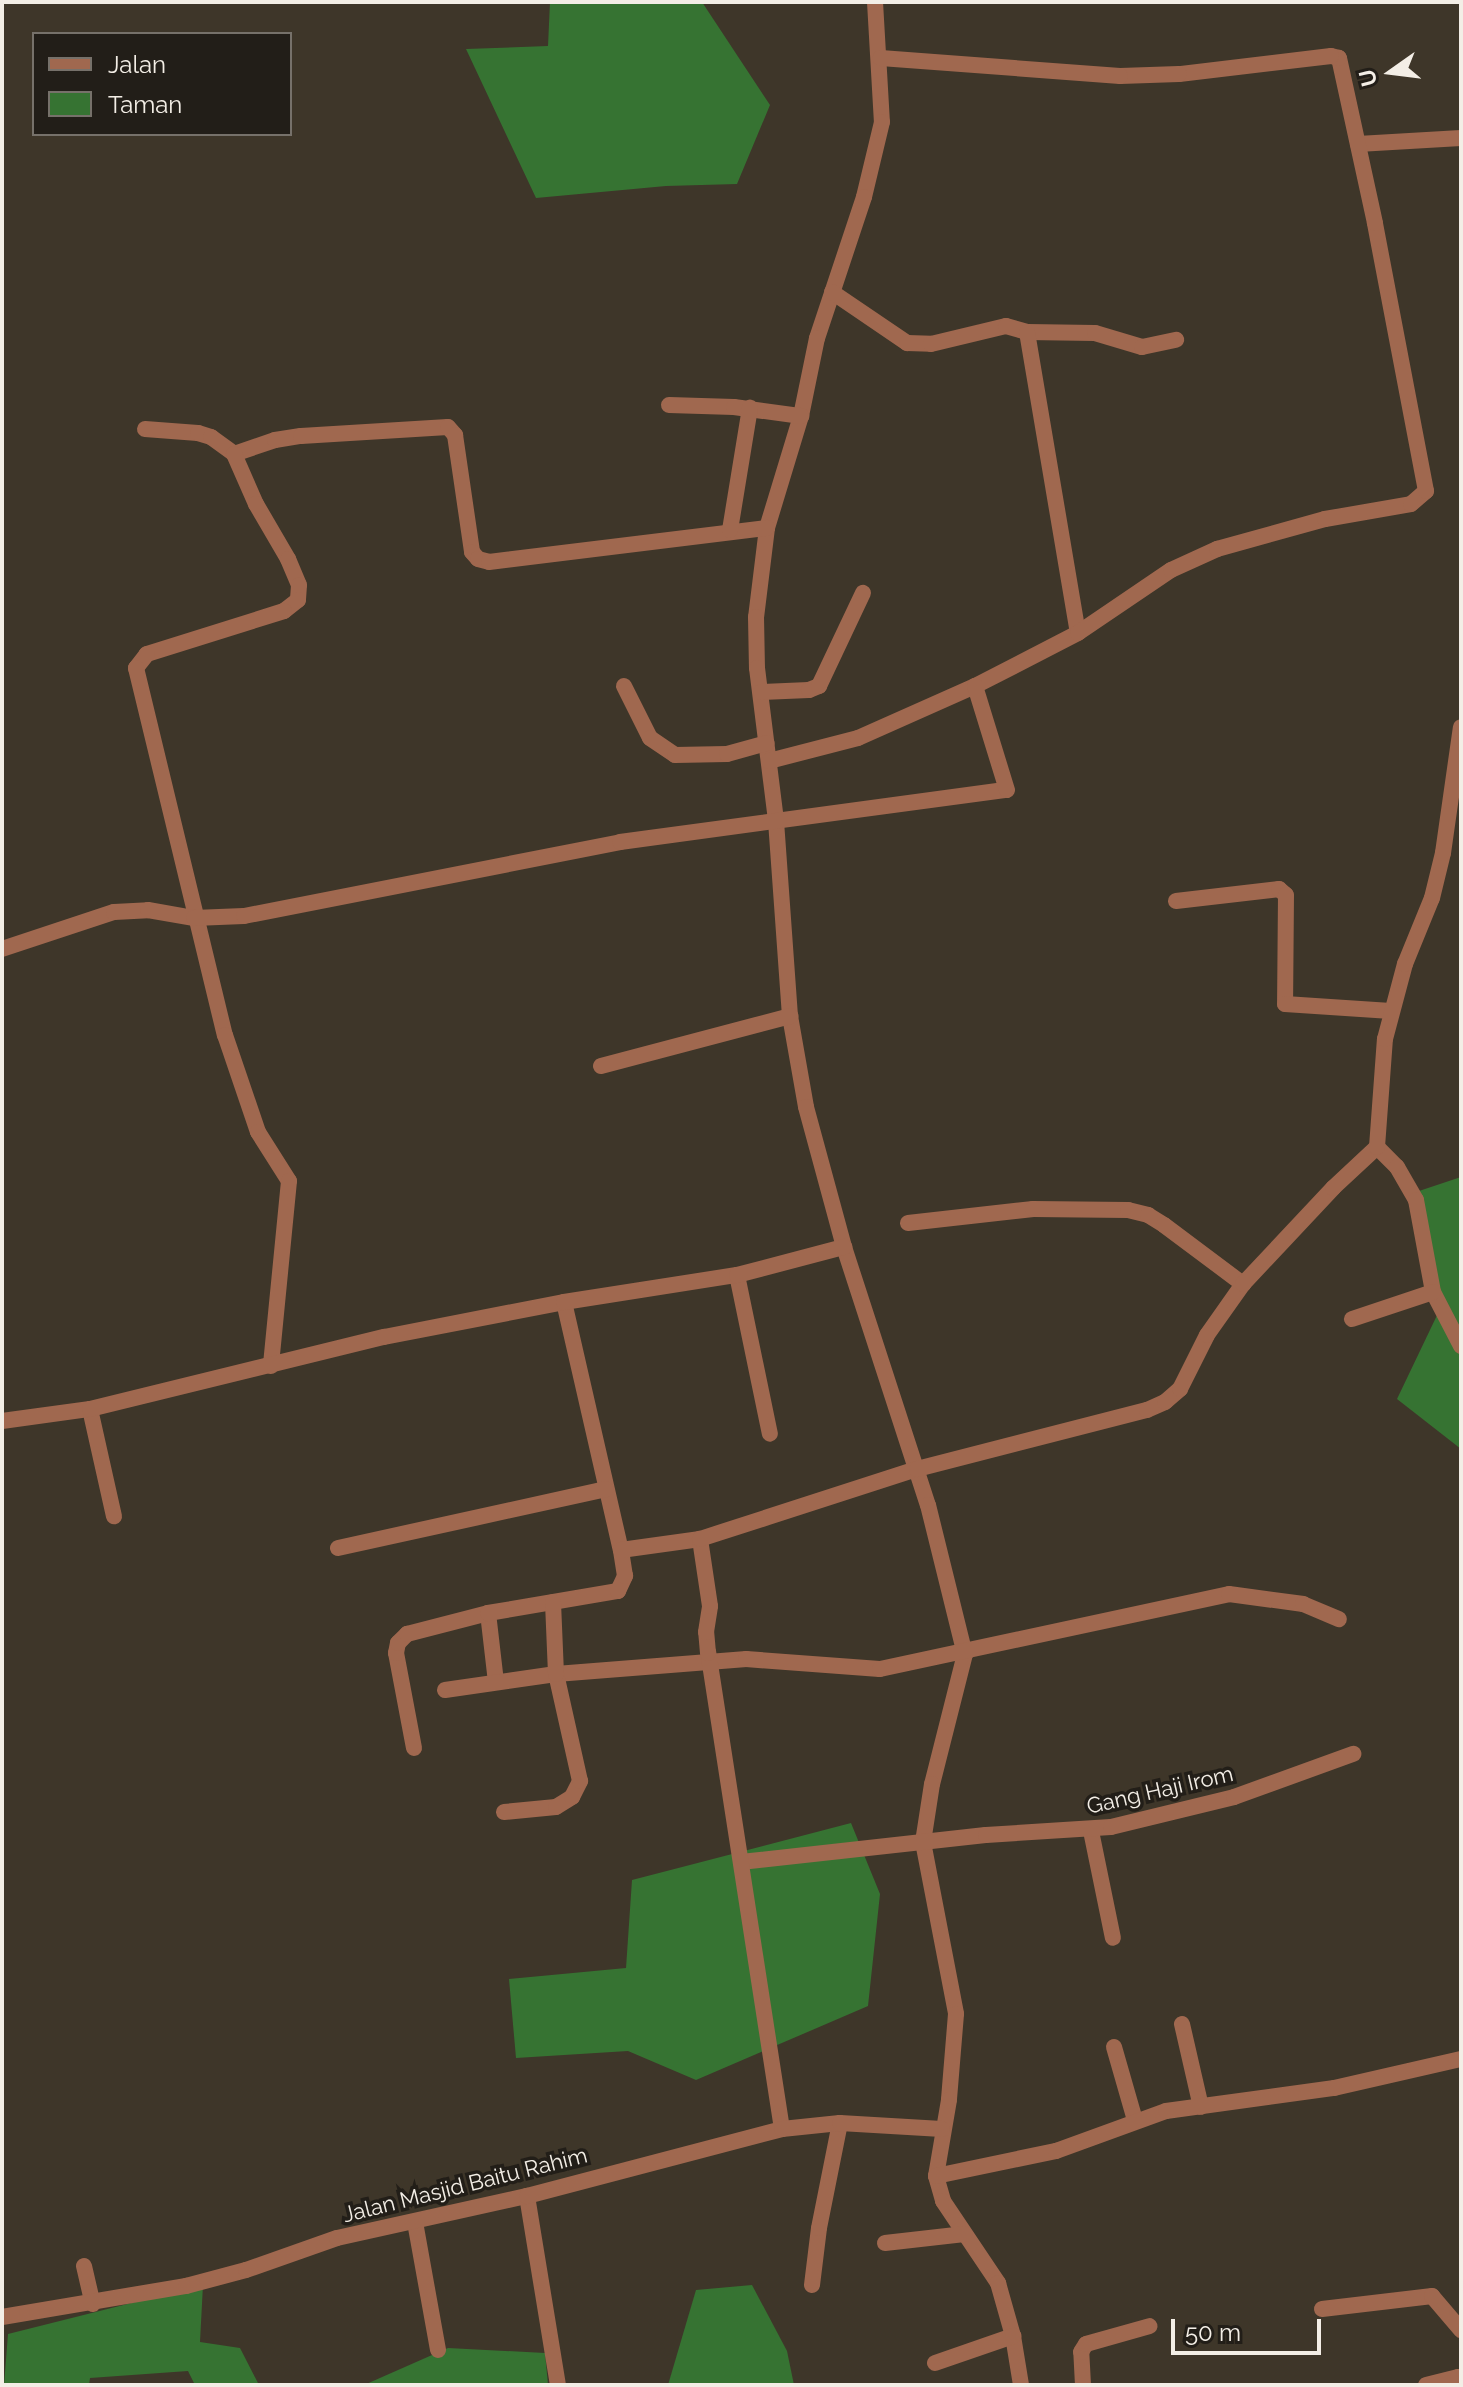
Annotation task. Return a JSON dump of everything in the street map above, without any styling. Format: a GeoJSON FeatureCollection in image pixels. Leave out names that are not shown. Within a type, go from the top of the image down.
{"type":"FeatureCollection","features":[{"type":"Feature","properties":{"kind":"street"},"geometry":{"type":"LineString","coordinates":[[875,2],[881,58],[882,122],[864,197],[817,338],[801,416],[767,528],[756,617],[776,821],[790,1016],[809,1122],[844,1247],[917,1469],[965,1654],[932,1784],[923,1842],[956,2014],[949,2100],[936,2176],[940,2196],[995,2276],[1013,2336],[1021,2385]]}},
{"type":"Feature","properties":{"kind":"street"},"geometry":{"type":"LineString","coordinates":[[769,761],[858,738],[975,686],[1078,633],[1132,594],[1217,549],[1325,519],[1411,504],[1426,491],[1340,60],[1334,56],[1179,74],[1120,76],[881,58]]}},
{"type":"Feature","properties":{"kind":"street"},"geometry":{"type":"LineString","coordinates":[[1358,144],[1461,138]]}},
{"type":"Feature","properties":{"kind":"street"},"geometry":{"type":"LineString","coordinates":[[832,292],[907,343],[931,344],[1006,326],[1027,332],[1095,333],[1142,347],[1176,340]]}},
{"type":"Feature","properties":{"kind":"street"},"geometry":{"type":"LineString","coordinates":[[1027,332],[1078,633]]}},
{"type":"Feature","properties":{"kind":"street"},"geometry":{"type":"LineString","coordinates":[[669,405],[750,408],[801,416]]}},
{"type":"Feature","properties":{"kind":"street"},"geometry":{"type":"LineString","coordinates":[[730,530],[750,408]]}},
{"type":"Feature","properties":{"kind":"street"},"geometry":{"type":"LineString","coordinates":[[234,454],[275,440],[301,436],[448,427],[455,435],[472,552],[478,559],[489,562],[730,530],[767,528]]}},
{"type":"Feature","properties":{"kind":"street"},"geometry":{"type":"LineString","coordinates":[[145,429],[198,433],[211,437],[234,454],[256,504],[288,559],[299,585],[298,600],[284,611],[147,654],[136,668],[194,918],[225,1035],[253,1121],[289,1181],[271,1366]]}},
{"type":"Feature","properties":{"kind":"street"},"geometry":{"type":"LineString","coordinates":[[761,692],[809,690],[819,686],[863,593]]}},
{"type":"Feature","properties":{"kind":"street"},"geometry":{"type":"LineString","coordinates":[[624,686],[650,738],[675,755],[727,754],[767,743]]}},
{"type":"Feature","properties":{"kind":"street"},"geometry":{"type":"LineString","coordinates":[[2,949],[114,912],[148,910],[194,918],[244,916],[620,842],[1007,790],[975,686]]}},
{"type":"Feature","properties":{"kind":"street"},"geometry":{"type":"LineString","coordinates":[[621,1550],[700,1539],[917,1469],[1165,1402],[1180,1389],[1207,1335],[1243,1284],[1333,1188],[1377,1147],[1380,1074],[1391,1011],[1432,898],[1443,853],[1461,727]]}},
{"type":"Feature","properties":{"kind":"street"},"geometry":{"type":"LineString","coordinates":[[1176,901],[1279,889],[1286,895],[1285,1004],[1391,1011]]}},
{"type":"Feature","properties":{"kind":"street"},"geometry":{"type":"LineString","coordinates":[[601,1066],[790,1016]]}},
{"type":"Feature","properties":{"kind":"street"},"geometry":{"type":"LineString","coordinates":[[1377,1147],[1397,1167],[1416,1200],[1433,1292],[1461,1346]]}},
{"type":"Feature","properties":{"kind":"street"},"geometry":{"type":"LineString","coordinates":[[908,1223],[1033,1209],[1128,1210],[1148,1215],[1164,1225],[1243,1284]]}},
{"type":"Feature","properties":{"kind":"street"},"geometry":{"type":"LineString","coordinates":[[2,1421],[90,1409],[384,1337],[564,1302],[737,1275],[844,1247]]}},
{"type":"Feature","properties":{"kind":"street"},"geometry":{"type":"LineString","coordinates":[[737,1275],[770,1434]]}},
{"type":"Feature","properties":{"kind":"street"},"geometry":{"type":"LineString","coordinates":[[1352,1319],[1433,1292]]}},
{"type":"Feature","properties":{"kind":"street"},"geometry":{"type":"LineString","coordinates":[[414,1748],[398,1667],[398,1643],[407,1634],[488,1613],[618,1591],[625,1576],[564,1302]]}},
{"type":"Feature","properties":{"kind":"street"},"geometry":{"type":"LineString","coordinates":[[90,1409],[114,1516]]}},
{"type":"Feature","properties":{"kind":"street"},"geometry":{"type":"LineString","coordinates":[[338,1548],[606,1489]]}},
{"type":"Feature","properties":{"kind":"street"},"geometry":{"type":"LineString","coordinates":[[700,1539],[710,1606],[706,1632],[710,1664],[782,2129]]}},
{"type":"Feature","properties":{"kind":"street"},"geometry":{"type":"LineString","coordinates":[[445,1690],[556,1674],[779,1658],[880,1669],[965,1654],[1168,1604],[1229,1594],[1303,1604],[1339,1619]]}},
{"type":"Feature","properties":{"kind":"street"},"geometry":{"type":"LineString","coordinates":[[504,1812],[556,1807],[572,1797],[580,1781],[556,1674],[553,1602]]}},
{"type":"Feature","properties":{"kind":"street"},"geometry":{"type":"LineString","coordinates":[[488,1613],[496,1682]]}},
{"type":"Feature","properties":{"kind":"street","name":"Gang Haji Irom"},"geometry":{"type":"LineString","coordinates":[[741,1862],[923,1842],[1091,1831],[1234,1797],[1353,1754]]}},
{"type":"Feature","properties":{"kind":"street"},"geometry":{"type":"LineString","coordinates":[[1091,1831],[1113,1938]]}},
{"type":"Feature","properties":{"kind":"street"},"geometry":{"type":"LineString","coordinates":[[1182,2024],[1201,2107]]}},
{"type":"Feature","properties":{"kind":"street"},"geometry":{"type":"LineString","coordinates":[[1114,2047],[1135,2120]]}},
{"type":"Feature","properties":{"kind":"street"},"geometry":{"type":"LineString","coordinates":[[936,2176],[1056,2151],[1135,2120],[1334,2088],[1461,2059]]}},
{"type":"Feature","properties":{"kind":"street"},"geometry":{"type":"LineString","coordinates":[[812,2285],[819,2228],[840,2123]]}},
{"type":"Feature","properties":{"kind":"street","name":"Jalan Masjid Baitu Rahim"},"geometry":{"type":"LineString","coordinates":[[2,2317],[186,2286],[246,2270],[337,2238],[527,2196],[782,2129],[840,2123],[942,2129]]}},
{"type":"Feature","properties":{"kind":"street"},"geometry":{"type":"LineString","coordinates":[[527,2196],[558,2385]]}},
{"type":"Feature","properties":{"kind":"street"},"geometry":{"type":"LineString","coordinates":[[415,2222],[438,2350]]}},
{"type":"Feature","properties":{"kind":"street"},"geometry":{"type":"LineString","coordinates":[[885,2243],[964,2234]]}},
{"type":"Feature","properties":{"kind":"street"},"geometry":{"type":"LineString","coordinates":[[84,2266],[93,2304]]}},
{"type":"Feature","properties":{"kind":"street"},"geometry":{"type":"LineString","coordinates":[[1322,2309],[1432,2296],[1461,2330]]}},
{"type":"Feature","properties":{"kind":"street"},"geometry":{"type":"LineString","coordinates":[[1083,2385],[1081,2352],[1086,2344],[1150,2326]]}},
{"type":"Feature","properties":{"kind":"street"},"geometry":{"type":"LineString","coordinates":[[935,2363],[1013,2336]]}},
{"type":"Feature","properties":{"kind":"street"},"geometry":{"type":"LineString","coordinates":[[1426,2385],[1458,2377],[1460,2385]]}},
{"type":"Feature","properties":{"kind":"green space"},"geometry":{"type":"Polygon","coordinates":[[[550,2],[702,2],[770,105],[737,184],[666,186],[536,198],[466,49],[548,46],[550,2]]]}},
{"type":"Feature","properties":{"kind":"green space"},"geometry":{"type":"Polygon","coordinates":[[[1461,1177],[1461,1449],[1397,1399],[1440,1309],[1419,1191],[1461,1177]]]}},
{"type":"Feature","properties":{"kind":"green space"},"geometry":{"type":"Polygon","coordinates":[[[851,1823],[880,1894],[868,2006],[696,2080],[628,2051],[516,2058],[509,1979],[626,1968],[632,1880],[851,1823]]]}},
{"type":"Feature","properties":{"kind":"green space"},"geometry":{"type":"Polygon","coordinates":[[[203,2285],[200,2342],[240,2348],[259,2385],[195,2385],[188,2371],[90,2378],[89,2385],[4,2385],[8,2334],[203,2285]]]}},
{"type":"Feature","properties":{"kind":"green space"},"geometry":{"type":"Polygon","coordinates":[[[752,2285],[787,2351],[794,2385],[668,2385],[696,2290],[752,2285]]]}},
{"type":"Feature","properties":{"kind":"green space"},"geometry":{"type":"Polygon","coordinates":[[[448,2348],[545,2353],[548,2385],[364,2385],[448,2348]]]}}]}
